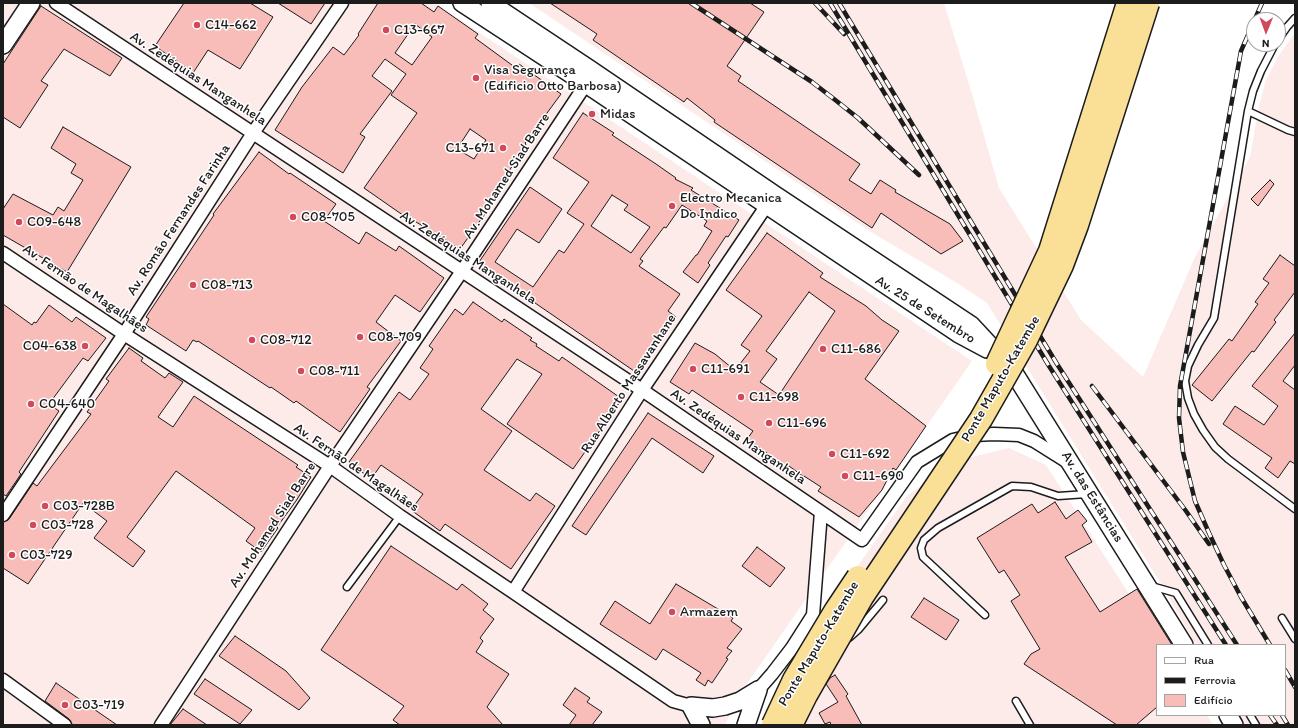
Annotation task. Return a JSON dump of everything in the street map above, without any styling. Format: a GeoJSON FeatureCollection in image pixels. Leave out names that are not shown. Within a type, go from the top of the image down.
{"type":"FeatureCollection","features":[{"type":"Feature","properties":{"kind":"highway","name":"Ponte Maputo-Katembe"},"geometry":{"type":"LineString","coordinates":[[773,725],[794,680],[836,610],[993,372],[1050,251],[1128,3]]}},
{"type":"Feature","properties":{"kind":"highway","name":"Ponte Maputo-Katembe"},"geometry":{"type":"LineString","coordinates":[[791,725],[806,695],[862,597],[981,419],[1026,340],[1062,265],[1077,225],[1148,3]]}},
{"type":"Feature","properties":{"kind":"main road"},"geometry":{"type":"LineString","coordinates":[[3,45],[31,3]]}},
{"type":"Feature","properties":{"kind":"main road","name":"Av. 25 de Setembro"},"geometry":{"type":"LineString","coordinates":[[462,3],[586,84],[770,200]]}},
{"type":"Feature","properties":{"kind":"main road","name":"Av. 25 de Setembro"},"geometry":{"type":"LineString","coordinates":[[490,3],[595,73],[770,200],[959,334],[996,353]]}},
{"type":"Feature","properties":{"kind":"main road","name":"Av. das Estâncias"},"geometry":{"type":"LineString","coordinates":[[996,353],[1011,368],[1183,644]]}},
{"type":"Feature","properties":{"kind":"main road"},"geometry":{"type":"LineString","coordinates":[[691,706],[713,708],[725,706],[740,701],[758,690]]}},
{"type":"Feature","properties":{"kind":"main road"},"geometry":{"type":"LineString","coordinates":[[746,725],[758,690]]}},
{"type":"Feature","properties":{"kind":"main road"},"geometry":{"type":"LineString","coordinates":[[691,706],[701,725]]}},
{"type":"Feature","properties":{"kind":"main road"},"geometry":{"type":"LineString","coordinates":[[1229,716],[1234,725]]}},
{"type":"Feature","properties":{"kind":"street","name":"Av. Zedéquias Manganhela"},"geometry":{"type":"LineString","coordinates":[[56,3],[642,390],[862,540],[917,462],[953,440],[974,435],[1019,435],[1034,441],[1073,466]]}},
{"type":"Feature","properties":{"kind":"street","name":"Av. Romão Fernandes Farinha"},"geometry":{"type":"LineString","coordinates":[[3,515],[124,334],[253,134],[342,3]]}},
{"type":"Feature","properties":{"kind":"street","name":"Av. Mohamed Siad Barre"},"geometry":{"type":"LineString","coordinates":[[160,725],[330,466],[586,84]]}},
{"type":"Feature","properties":{"kind":"street","name":"Rua Alberto Massavanhane"},"geometry":{"type":"LineString","coordinates":[[513,592],[642,390],[770,200]]}},
{"type":"Feature","properties":{"kind":"street","name":"Av. Fernão de Magalhães"},"geometry":{"type":"LineString","coordinates":[[3,253],[124,334],[330,466],[400,516],[673,701],[691,706]]}},
{"type":"Feature","properties":{"kind":"street"},"geometry":{"type":"LineString","coordinates":[[758,690],[792,648],[813,615],[821,512]]}},
{"type":"Feature","properties":{"kind":"street"},"geometry":{"type":"LineString","coordinates":[[3,680],[65,725]]}},
{"type":"Feature","properties":{"kind":"lane"},"geometry":{"type":"LineString","coordinates":[[1286,27],[1295,18]]}},
{"type":"Feature","properties":{"kind":"lane"},"geometry":{"type":"LineString","coordinates":[[1271,52],[1260,71],[1248,111],[1214,318],[1198,345],[1188,366],[1185,381],[1188,398],[1194,414],[1215,447],[1228,459],[1295,509]]}},
{"type":"Feature","properties":{"kind":"lane"},"geometry":{"type":"LineString","coordinates":[[1248,111],[1295,132]]}},
{"type":"Feature","properties":{"kind":"lane"},"geometry":{"type":"LineString","coordinates":[[986,615],[923,557],[921,548],[924,540],[938,528],[1012,486],[1032,487],[1058,496],[1090,494]]}},
{"type":"Feature","properties":{"kind":"lane"},"geometry":{"type":"LineString","coordinates":[[347,587],[400,516]]}},
{"type":"Feature","properties":{"kind":"lane"},"geometry":{"type":"LineString","coordinates":[[1147,586],[1176,593],[1207,644]]}},
{"type":"Feature","properties":{"kind":"lane"},"geometry":{"type":"LineString","coordinates":[[810,676],[858,630],[883,600]]}},
{"type":"Feature","properties":{"kind":"lane"},"geometry":{"type":"LineString","coordinates":[[1282,618],[1295,639]]}},
{"type":"Feature","properties":{"kind":"lane"},"geometry":{"type":"LineString","coordinates":[[1016,701],[1028,724]]}},
{"type":"Feature","properties":{"kind":"lane"},"geometry":{"type":"LineString","coordinates":[[1251,716],[1256,725]]}},
{"type":"Feature","properties":{"kind":"shaded area"},"geometry":{"type":"Polygon","coordinates":[[[3,3],[435,3],[972,361],[737,698],[725,725],[3,725],[3,3]]]}},
{"type":"Feature","properties":{"kind":"shaded area"},"geometry":{"type":"Polygon","coordinates":[[[529,3],[944,3],[999,188],[1081,320],[1143,377],[1195,257],[1250,157],[1259,106],[1266,80],[1279,55],[1281,52],[1286,52],[1286,45],[1295,33],[1295,725],[1244,725],[1239,716],[1286,716],[1286,644],[1195,644],[1160,582],[987,303],[957,283],[871,232],[529,3]]]}},
{"type":"Feature","properties":{"kind":"shaded area"},"geometry":{"type":"Polygon","coordinates":[[[1009,448],[1046,465],[1161,644],[1156,644],[1156,716],[1208,716],[1213,725],[775,725],[793,658],[907,496],[951,462],[1009,448]]]}},
{"type":"Feature","properties":{"kind":"building"},"geometry":{"type":"Polygon","coordinates":[[[184,3],[250,3],[273,17],[240,69],[208,50],[193,73],[155,46],[184,3]]]}},
{"type":"Feature","properties":{"kind":"building"},"geometry":{"type":"Polygon","coordinates":[[[278,3],[325,3],[311,24],[278,3]]]}},
{"type":"Feature","properties":{"kind":"building"},"geometry":{"type":"Polygon","coordinates":[[[378,3],[421,3],[434,12],[438,6],[478,34],[475,38],[516,68],[519,64],[561,94],[525,143],[526,144],[494,195],[487,211],[460,249],[408,217],[407,218],[364,188],[417,113],[391,95],[406,74],[385,59],[372,76],[392,91],[360,134],[365,137],[343,173],[275,130],[302,87],[333,47],[344,55],[359,35],[358,34],[378,3]],[[415,24],[395,53],[412,65],[432,37],[415,24]],[[470,129],[457,149],[474,159],[486,140],[470,129]]]}},
{"type":"Feature","properties":{"kind":"building"},"geometry":{"type":"Polygon","coordinates":[[[550,3],[750,3],[764,12],[727,66],[741,76],[738,81],[860,164],[849,180],[871,194],[880,180],[896,190],[895,192],[950,224],[963,241],[941,254],[881,213],[872,228],[714,122],[715,120],[687,98],[684,102],[593,40],[597,34],[550,3]]]}},
{"type":"Feature","properties":{"kind":"building"},"geometry":{"type":"Polygon","coordinates":[[[41,6],[122,58],[110,76],[64,49],[41,81],[48,85],[20,128],[3,117],[3,64],[41,6]]]}},
{"type":"Feature","properties":{"kind":"building"},"geometry":{"type":"Polygon","coordinates":[[[583,113],[614,133],[612,135],[656,164],[676,178],[675,179],[693,188],[691,190],[739,220],[708,263],[710,265],[698,283],[683,272],[697,255],[712,231],[704,226],[707,221],[682,205],[666,228],[664,227],[640,259],[643,261],[639,266],[680,294],[668,311],[676,317],[637,373],[477,265],[530,187],[562,209],[539,243],[517,229],[495,262],[533,287],[559,250],[564,253],[584,224],[567,213],[589,182],[553,158],[583,113]],[[612,195],[591,226],[631,253],[650,227],[624,210],[628,205],[612,195]]]}},
{"type":"Feature","properties":{"kind":"building"},"geometry":{"type":"Polygon","coordinates":[[[63,127],[131,167],[67,272],[3,235],[3,209],[13,194],[53,215],[58,207],[64,211],[83,180],[71,173],[76,164],[51,148],[63,127]]]}},
{"type":"Feature","properties":{"kind":"building"},"geometry":{"type":"Polygon","coordinates":[[[259,152],[289,174],[290,173],[336,204],[324,221],[359,244],[366,232],[396,251],[399,246],[444,278],[420,312],[395,295],[376,322],[401,341],[367,387],[370,389],[340,432],[296,401],[294,403],[198,341],[193,340],[186,351],[146,325],[149,319],[146,317],[214,215],[213,214],[259,152]]]}},
{"type":"Feature","properties":{"kind":"building"},"geometry":{"type":"Polygon","coordinates":[[[1270,180],[1274,184],[1258,206],[1251,199],[1270,180]]]}},
{"type":"Feature","properties":{"kind":"building"},"geometry":{"type":"Polygon","coordinates":[[[767,233],[823,273],[820,277],[866,306],[882,320],[899,331],[865,379],[926,426],[896,470],[893,468],[882,490],[859,517],[818,491],[821,487],[789,466],[788,468],[747,439],[753,431],[692,390],[689,394],[670,382],[695,343],[715,354],[732,368],[733,367],[736,369],[750,351],[741,345],[762,316],[726,290],[767,233]],[[809,292],[766,351],[777,359],[760,382],[779,395],[835,311],[809,292]]]}},
{"type":"Feature","properties":{"kind":"building"},"geometry":{"type":"Polygon","coordinates":[[[1280,255],[1295,266],[1295,292],[1274,320],[1276,322],[1254,352],[1252,351],[1212,401],[1192,385],[1229,339],[1232,341],[1258,304],[1255,302],[1269,283],[1263,279],[1280,255]]]}},
{"type":"Feature","properties":{"kind":"building"},"geometry":{"type":"Polygon","coordinates":[[[473,302],[502,322],[504,319],[532,338],[530,340],[537,344],[536,346],[559,361],[562,357],[622,399],[573,469],[507,424],[542,374],[517,359],[481,409],[512,431],[484,470],[530,501],[536,493],[555,506],[511,569],[445,524],[440,531],[411,510],[423,494],[381,465],[371,479],[349,462],[399,392],[410,400],[429,374],[420,368],[433,349],[429,346],[455,309],[463,315],[473,302]]]}},
{"type":"Feature","properties":{"kind":"building"},"geometry":{"type":"Polygon","coordinates":[[[3,304],[32,325],[34,322],[36,323],[49,305],[72,322],[76,317],[106,338],[88,361],[83,358],[49,404],[59,411],[19,472],[21,474],[6,496],[3,494],[3,304]]]}},
{"type":"Feature","properties":{"kind":"building"},"geometry":{"type":"Polygon","coordinates":[[[1295,333],[1295,365],[1283,381],[1295,390],[1295,464],[1290,461],[1278,478],[1265,468],[1272,458],[1223,424],[1235,406],[1264,425],[1278,406],[1252,386],[1295,333]]]}},
{"type":"Feature","properties":{"kind":"building"},"geometry":{"type":"Polygon","coordinates":[[[129,348],[143,358],[141,361],[165,378],[169,373],[183,382],[158,417],[173,427],[194,396],[298,465],[296,467],[311,477],[261,552],[246,541],[255,528],[176,471],[127,537],[145,551],[133,567],[94,538],[107,521],[83,503],[28,584],[3,568],[3,522],[9,519],[33,483],[37,486],[91,414],[87,412],[109,381],[106,379],[129,348]]]}},
{"type":"Feature","properties":{"kind":"building"},"geometry":{"type":"Polygon","coordinates":[[[648,413],[714,456],[703,473],[652,438],[586,535],[572,526],[648,413]]]}},
{"type":"Feature","properties":{"kind":"building"},"geometry":{"type":"Polygon","coordinates":[[[1055,502],[1066,519],[1078,510],[1087,521],[1082,525],[1092,542],[1065,557],[1100,612],[1137,589],[1171,644],[1156,644],[1156,708],[1136,725],[1117,725],[1024,664],[1031,654],[1040,649],[1011,601],[1020,595],[1004,570],[999,573],[977,538],[1032,504],[1038,513],[1055,502]]]}},
{"type":"Feature","properties":{"kind":"building"},"geometry":{"type":"Polygon","coordinates":[[[391,546],[457,590],[462,584],[488,604],[483,610],[494,619],[480,638],[483,641],[476,652],[509,674],[487,707],[503,725],[400,725],[393,720],[404,706],[321,650],[391,546]]]}},
{"type":"Feature","properties":{"kind":"building"},"geometry":{"type":"Polygon","coordinates":[[[757,547],[785,568],[770,587],[742,566],[757,547]]]}},
{"type":"Feature","properties":{"kind":"building"},"geometry":{"type":"Polygon","coordinates":[[[676,584],[733,618],[731,621],[742,629],[727,648],[732,651],[726,658],[728,659],[712,683],[708,680],[705,686],[696,680],[701,673],[663,649],[656,660],[600,624],[615,601],[650,624],[676,584]]]}},
{"type":"Feature","properties":{"kind":"building"},"geometry":{"type":"Polygon","coordinates":[[[924,598],[959,620],[946,640],[911,617],[924,598]]]}},
{"type":"Feature","properties":{"kind":"building"},"geometry":{"type":"Polygon","coordinates":[[[235,636],[286,671],[310,698],[299,710],[219,656],[235,636]]]}},
{"type":"Feature","properties":{"kind":"building"},"geometry":{"type":"Polygon","coordinates":[[[835,675],[848,694],[846,696],[862,725],[831,725],[830,722],[825,724],[819,713],[838,702],[826,684],[830,678],[835,675]]]}},
{"type":"Feature","properties":{"kind":"building"},"geometry":{"type":"Polygon","coordinates":[[[205,679],[252,710],[240,724],[194,694],[205,679]]]}},
{"type":"Feature","properties":{"kind":"building","name":"C03-719"},"geometry":{"type":"Polygon","coordinates":[[[56,683],[117,725],[72,725],[69,719],[45,701],[56,683]]]}},
{"type":"Feature","properties":{"kind":"building"},"geometry":{"type":"Polygon","coordinates":[[[575,688],[590,698],[587,702],[602,712],[592,725],[569,725],[576,715],[563,705],[575,688]]]}},
{"type":"Feature","properties":{"kind":"building"},"geometry":{"type":"Polygon","coordinates":[[[183,709],[207,725],[170,725],[183,709]]]}},
{"type":"Feature","properties":{"kind":"railway"},"geometry":{"type":"LineString","coordinates":[[691,3],[812,82],[858,118],[919,175]]}},
{"type":"Feature","properties":{"kind":"railway"},"geometry":{"type":"LineString","coordinates":[[815,3],[844,34]]}},
{"type":"Feature","properties":{"kind":"railway"},"geometry":{"type":"LineString","coordinates":[[830,3],[1049,366],[1225,644]]}},
{"type":"Feature","properties":{"kind":"railway"},"geometry":{"type":"LineString","coordinates":[[839,3],[1057,364],[1236,644]]}},
{"type":"Feature","properties":{"kind":"railway"},"geometry":{"type":"LineString","coordinates":[[1262,3],[1241,51],[1180,386],[1179,418],[1183,452],[1195,501],[1224,565],[1241,597],[1269,644]]}},
{"type":"Feature","properties":{"kind":"railway"},"geometry":{"type":"LineString","coordinates":[[1092,386],[1209,544]]}},
{"type":"Feature","properties":{"kind":"railway"},"geometry":{"type":"LineString","coordinates":[[1286,672],[1295,687]]}},
{"type":"Feature","properties":{"kind":"railway"},"geometry":{"type":"LineString","coordinates":[[1271,716],[1277,725]]}},
{"type":"Feature","properties":{"kind":"railway"},"geometry":{"type":"LineString","coordinates":[[1283,716],[1288,725]]}},
{"type":"Feature","properties":{"kind":"place","name":"C14-662"},"geometry":{"type":"Point","coordinates":[197,25]}},
{"type":"Feature","properties":{"kind":"place","name":"C13-667"},"geometry":{"type":"Point","coordinates":[386,30]}},
{"type":"Feature","properties":{"kind":"place","name":"Visa Segurança (Edificio Otto Barbosa)"},"geometry":{"type":"Point","coordinates":[476,78]}},
{"type":"Feature","properties":{"kind":"place","name":"Midas"},"geometry":{"type":"Point","coordinates":[592,114]}},
{"type":"Feature","properties":{"kind":"place","name":"C13-671"},"geometry":{"type":"Point","coordinates":[503,148]}},
{"type":"Feature","properties":{"kind":"place","name":"Electro Mecanica Do Indico"},"geometry":{"type":"Point","coordinates":[672,206]}},
{"type":"Feature","properties":{"kind":"place","name":"C08-705"},"geometry":{"type":"Point","coordinates":[293,217]}},
{"type":"Feature","properties":{"kind":"place","name":"C09-648"},"geometry":{"type":"Point","coordinates":[19,222]}},
{"type":"Feature","properties":{"kind":"place","name":"C08-713"},"geometry":{"type":"Point","coordinates":[193,285]}},
{"type":"Feature","properties":{"kind":"place","name":"C08-709"},"geometry":{"type":"Point","coordinates":[360,337]}},
{"type":"Feature","properties":{"kind":"place","name":"C08-712"},"geometry":{"type":"Point","coordinates":[252,340]}},
{"type":"Feature","properties":{"kind":"place","name":"C04-638"},"geometry":{"type":"Point","coordinates":[85,346]}},
{"type":"Feature","properties":{"kind":"place","name":"C11-686"},"geometry":{"type":"Point","coordinates":[823,349]}},
{"type":"Feature","properties":{"kind":"place","name":"C11-691"},"geometry":{"type":"Point","coordinates":[693,369]}},
{"type":"Feature","properties":{"kind":"place","name":"C08-711"},"geometry":{"type":"Point","coordinates":[301,371]}},
{"type":"Feature","properties":{"kind":"place","name":"C11-698"},"geometry":{"type":"Point","coordinates":[741,397]}},
{"type":"Feature","properties":{"kind":"place","name":"C04-640"},"geometry":{"type":"Point","coordinates":[31,404]}},
{"type":"Feature","properties":{"kind":"place","name":"C11-696"},"geometry":{"type":"Point","coordinates":[769,423]}},
{"type":"Feature","properties":{"kind":"place","name":"C11-692"},"geometry":{"type":"Point","coordinates":[832,454]}},
{"type":"Feature","properties":{"kind":"place","name":"C11-690"},"geometry":{"type":"Point","coordinates":[845,476]}},
{"type":"Feature","properties":{"kind":"place","name":"C03-728B"},"geometry":{"type":"Point","coordinates":[45,506]}},
{"type":"Feature","properties":{"kind":"place","name":"C03-728"},"geometry":{"type":"Point","coordinates":[33,525]}},
{"type":"Feature","properties":{"kind":"place","name":"C03-729"},"geometry":{"type":"Point","coordinates":[12,555]}},
{"type":"Feature","properties":{"kind":"place","name":"Armazem"},"geometry":{"type":"Point","coordinates":[672,612]}},
{"type":"Feature","properties":{"kind":"place","name":"C03-719"},"geometry":{"type":"Point","coordinates":[65,705]}}]}
